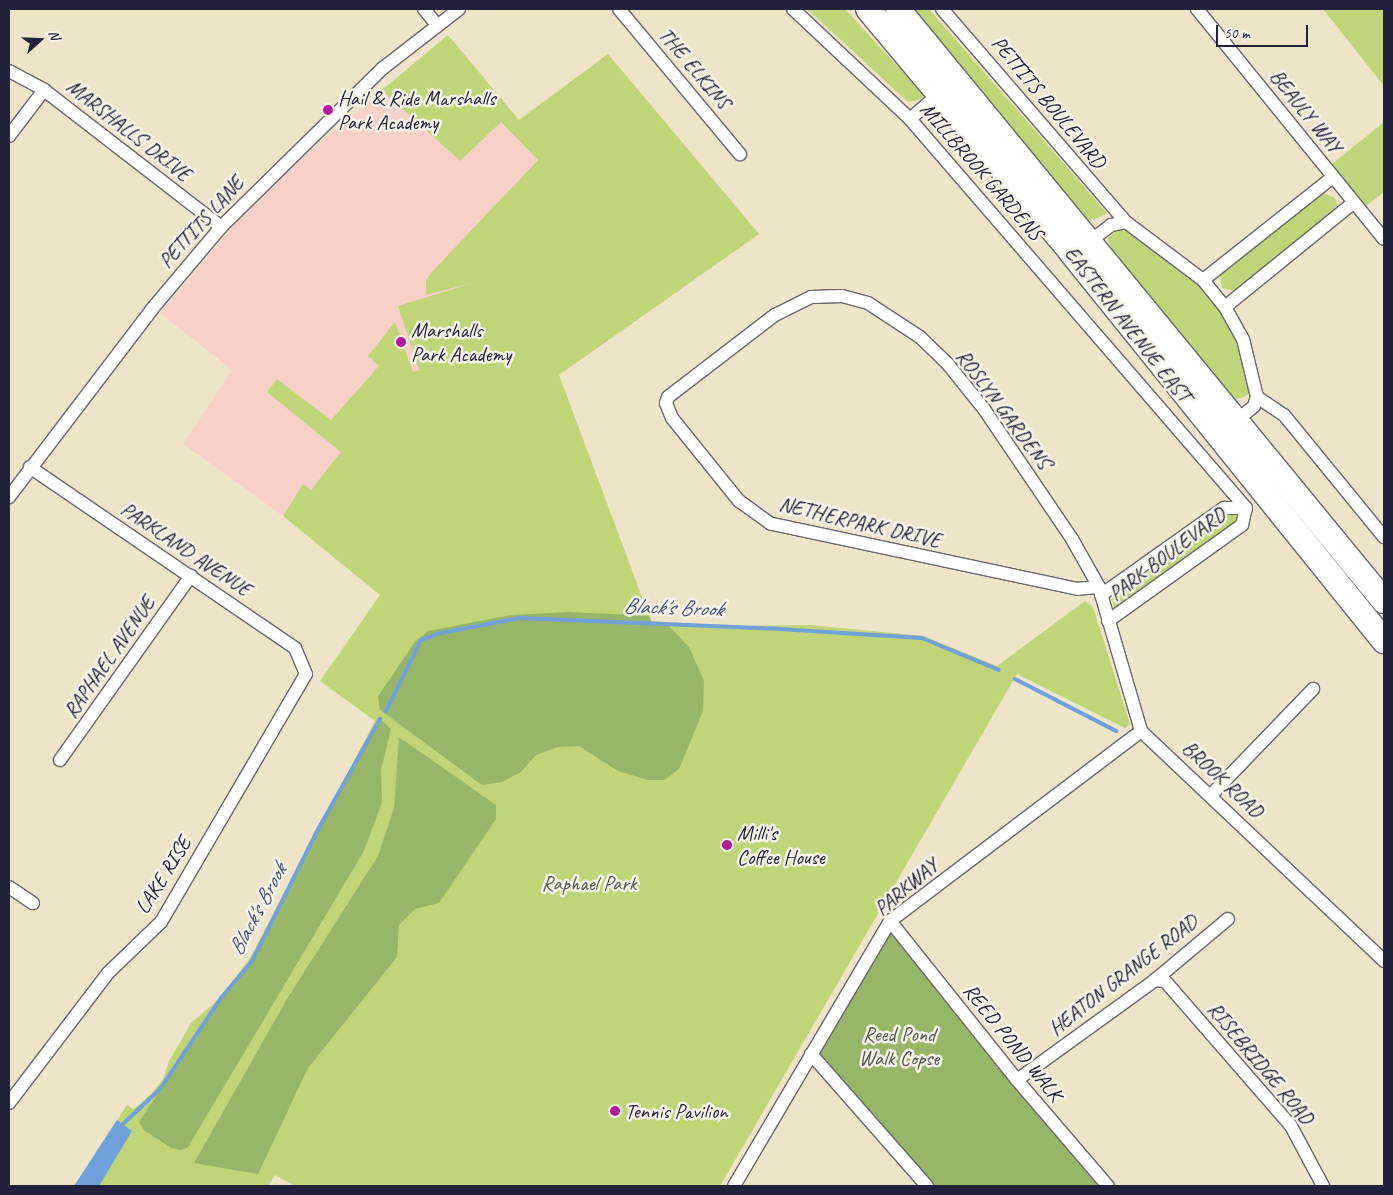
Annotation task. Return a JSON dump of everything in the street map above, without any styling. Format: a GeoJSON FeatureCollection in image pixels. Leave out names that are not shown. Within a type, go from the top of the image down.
{"type":"FeatureCollection","features":[{"type":"Feature","properties":{"kind":"highway","name":"EASTERN AVENUE EAST"},"geometry":{"type":"LineString","coordinates":[[868,9],[1070,250],[1254,500],[1384,642]]}},
{"type":"Feature","properties":{"kind":"highway","name":"EASTERN AVENUE EAST"},"geometry":{"type":"LineString","coordinates":[[898,9],[1384,601]]}},
{"type":"Feature","properties":{"kind":"street"},"geometry":{"type":"LineString","coordinates":[[424,9],[437,25]]}},
{"type":"Feature","properties":{"kind":"street","name":"PETTITS LANE"},"geometry":{"type":"LineString","coordinates":[[9,497],[152,309],[221,227],[337,111],[437,25],[459,9]]}},
{"type":"Feature","properties":{"kind":"street","name":"THE ELKINS"},"geometry":{"type":"LineString","coordinates":[[619,9],[740,154]]}},
{"type":"Feature","properties":{"kind":"street","name":"MILLBROOK GARDENS"},"geometry":{"type":"LineString","coordinates":[[793,9],[910,119],[1254,500]]}},
{"type":"Feature","properties":{"kind":"street","name":"PETTITS BOULEVARD"},"geometry":{"type":"LineString","coordinates":[[942,9],[1126,222],[1203,280],[1225,307],[1243,339],[1254,376],[1257,397]]}},
{"type":"Feature","properties":{"kind":"street","name":"BEAULY WAY"},"geometry":{"type":"LineString","coordinates":[[1197,9],[1384,239]]}},
{"type":"Feature","properties":{"kind":"street","name":"MARSHALLS DRIVE"},"geometry":{"type":"LineString","coordinates":[[9,71],[44,90],[221,227]]}},
{"type":"Feature","properties":{"kind":"street"},"geometry":{"type":"LineString","coordinates":[[9,136],[44,90]]}},
{"type":"Feature","properties":{"kind":"street"},"geometry":{"type":"LineString","coordinates":[[910,119],[939,94]]}},
{"type":"Feature","properties":{"kind":"street"},"geometry":{"type":"LineString","coordinates":[[1203,280],[1333,176]]}},
{"type":"Feature","properties":{"kind":"street"},"geometry":{"type":"LineString","coordinates":[[1225,307],[1354,202]]}},
{"type":"Feature","properties":{"kind":"street"},"geometry":{"type":"LineString","coordinates":[[1090,241],[1111,225],[1126,222]]}},
{"type":"Feature","properties":{"kind":"street","name":"ROSLYN GARDENS"},"geometry":{"type":"LineString","coordinates":[[666,403],[673,392],[726,351],[793,305],[826,296],[868,303],[920,337],[947,363],[978,401],[1072,540],[1100,591]]}},
{"type":"Feature","properties":{"kind":"street"},"geometry":{"type":"LineString","coordinates":[[1237,420],[1254,406],[1257,397],[1284,415],[1384,537]]}},
{"type":"Feature","properties":{"kind":"street","name":"NETHERPARK DRIVE"},"geometry":{"type":"LineString","coordinates":[[666,403],[672,418],[739,501],[771,524],[1078,589],[1100,591]]}},
{"type":"Feature","properties":{"kind":"street","name":"PARKLAND AVENUE"},"geometry":{"type":"LineString","coordinates":[[30,467],[295,648],[306,674]]}},
{"type":"Feature","properties":{"kind":"street","name":"PARK BOULEVARD"},"geometry":{"type":"LineString","coordinates":[[1100,591],[1224,508],[1254,500]]}},
{"type":"Feature","properties":{"kind":"street","name":"PARK BOULEVARD"},"geometry":{"type":"LineString","coordinates":[[1108,622],[1242,525],[1254,500]]}},
{"type":"Feature","properties":{"kind":"street","name":"RAPHAEL AVENUE"},"geometry":{"type":"LineString","coordinates":[[60,760],[191,576]]}},
{"type":"Feature","properties":{"kind":"street"},"geometry":{"type":"LineString","coordinates":[[1100,591],[1142,731]]}},
{"type":"Feature","properties":{"kind":"street","name":"LAKE RISE"},"geometry":{"type":"LineString","coordinates":[[9,1103],[53,1050],[108,973],[160,922],[306,674]]}},
{"type":"Feature","properties":{"kind":"street"},"geometry":{"type":"LineString","coordinates":[[1212,794],[1313,689]]}},
{"type":"Feature","properties":{"kind":"street","name":"BROOK ROAD"},"geometry":{"type":"LineString","coordinates":[[1142,731],[1212,794],[1384,961]]}},
{"type":"Feature","properties":{"kind":"street","name":"PARKWAY"},"geometry":{"type":"LineString","coordinates":[[734,1186],[890,921],[1142,731]]}},
{"type":"Feature","properties":{"kind":"street"},"geometry":{"type":"LineString","coordinates":[[9,887],[33,903]]}},
{"type":"Feature","properties":{"kind":"street","name":"HEATON GRANGE ROAD"},"geometry":{"type":"LineString","coordinates":[[1016,1080],[1155,980],[1228,918]]}},
{"type":"Feature","properties":{"kind":"street","name":"REED POND WALK"},"geometry":{"type":"LineString","coordinates":[[890,921],[1016,1080],[1108,1186]]}},
{"type":"Feature","properties":{"kind":"street","name":"RISEBRIDGE ROAD"},"geometry":{"type":"LineString","coordinates":[[1155,980],[1165,981],[1292,1126],[1323,1186]]}},
{"type":"Feature","properties":{"kind":"street"},"geometry":{"type":"LineString","coordinates":[[811,1054],[927,1186]]}},
{"type":"Feature","properties":{"kind":"shaded area","name":"Marshalls Park Academy"},"geometry":{"type":"Polygon","coordinates":[[[448,35],[519,120],[608,54],[759,234],[559,375],[649,616],[381,595],[283,516],[183,444],[232,370],[160,313],[265,189],[448,35]]]}},
{"type":"Feature","properties":{"kind":"green space"},"geometry":{"type":"Polygon","coordinates":[[[807,9],[845,9],[924,95],[919,100],[908,102],[807,9]]]}},
{"type":"Feature","properties":{"kind":"green space"},"geometry":{"type":"Polygon","coordinates":[[[909,9],[929,9],[1107,213],[1096,219],[1087,220],[909,9]]]}},
{"type":"Feature","properties":{"kind":"green space"},"geometry":{"type":"Polygon","coordinates":[[[1323,9],[1384,9],[1384,86],[1323,9]]]}},
{"type":"Feature","properties":{"kind":"green space","name":"Raphael Park"},"geometry":{"type":"Polygon","coordinates":[[[448,35],[519,120],[608,54],[759,234],[559,375],[651,621],[733,626],[810,625],[924,636],[997,666],[1085,601],[1093,607],[1130,724],[1125,728],[1017,674],[720,1186],[295,1186],[275,1175],[268,1186],[74,1186],[127,1105],[134,1109],[151,1094],[163,1079],[169,1061],[191,1023],[220,998],[250,958],[375,721],[320,681],[380,595],[283,516],[303,484],[311,490],[341,452],[267,392],[277,379],[331,420],[379,366],[368,356],[395,322],[413,372],[419,370],[398,306],[472,283],[426,295],[426,280],[431,273],[538,160],[501,122],[460,161],[382,90],[448,35]]]}},
{"type":"Feature","properties":{"kind":"green space"},"geometry":{"type":"Polygon","coordinates":[[[1384,122],[1384,192],[1361,210],[1327,168],[1384,122]]]}},
{"type":"Feature","properties":{"kind":"green space"},"geometry":{"type":"Polygon","coordinates":[[[1323,193],[1335,198],[1337,204],[1332,213],[1234,291],[1222,288],[1220,275],[1323,193]]]}},
{"type":"Feature","properties":{"kind":"green space"},"geometry":{"type":"Polygon","coordinates":[[[1119,230],[1130,231],[1195,279],[1221,313],[1234,337],[1252,392],[1242,398],[1232,399],[1111,252],[1108,238],[1119,230]]]}},
{"type":"Feature","properties":{"kind":"green space"},"geometry":{"type":"Polygon","coordinates":[[[1230,511],[1236,515],[1237,522],[1121,610],[1114,607],[1112,598],[1230,511]]]}},
{"type":"Feature","properties":{"kind":"green space"},"geometry":{"type":"Polygon","coordinates":[[[569,612],[649,616],[652,622],[665,622],[689,647],[704,681],[703,711],[679,769],[665,780],[648,780],[618,771],[579,746],[558,747],[536,755],[521,772],[502,782],[482,785],[380,710],[378,696],[415,642],[428,631],[511,615],[569,612]]]}},
{"type":"Feature","properties":{"kind":"green space"},"geometry":{"type":"Polygon","coordinates":[[[380,719],[391,729],[381,770],[382,802],[364,851],[188,1147],[181,1150],[171,1148],[144,1130],[139,1122],[221,998],[252,961],[316,833],[380,719]]]}},
{"type":"Feature","properties":{"kind":"green space"},"geometry":{"type":"Polygon","coordinates":[[[399,737],[496,805],[496,819],[439,903],[415,909],[399,925],[397,957],[308,1068],[258,1174],[194,1163],[287,999],[378,856],[394,808],[399,737]]]}},
{"type":"Feature","properties":{"kind":"green space","name":"Reed Pond Walk Copse"},"geometry":{"type":"Polygon","coordinates":[[[890,921],[1108,1186],[927,1186],[811,1054],[890,921]]]}},
{"type":"Feature","properties":{"kind":"water"},"geometry":{"type":"Polygon","coordinates":[[[117,1120],[132,1131],[99,1186],[74,1186],[117,1120]]]}},
{"type":"Feature","properties":{"kind":"waterway","name":"Black's Brook"},"geometry":{"type":"LineString","coordinates":[[386,711],[421,640],[440,633],[520,618],[779,629],[922,638],[999,670]]}},
{"type":"Feature","properties":{"kind":"waterway","name":"Black's Brook"},"geometry":{"type":"LineString","coordinates":[[1015,679],[1116,731]]}},
{"type":"Feature","properties":{"kind":"waterway","name":"Black's Brook"},"geometry":{"type":"LineString","coordinates":[[123,1124],[160,1089],[221,998],[252,961],[316,833],[380,719]]}},
{"type":"Feature","properties":{"kind":"place","name":"Hail & Ride Marshalls Park Academy"},"geometry":{"type":"Point","coordinates":[328,110]}},
{"type":"Feature","properties":{"kind":"place","name":"Marshalls Park Academy"},"geometry":{"type":"Point","coordinates":[401,342]}},
{"type":"Feature","properties":{"kind":"place","name":"Milli's Coffee House"},"geometry":{"type":"Point","coordinates":[727,845]}},
{"type":"Feature","properties":{"kind":"place","name":"Tennis Pavilion"},"geometry":{"type":"Point","coordinates":[615,1111]}}]}
